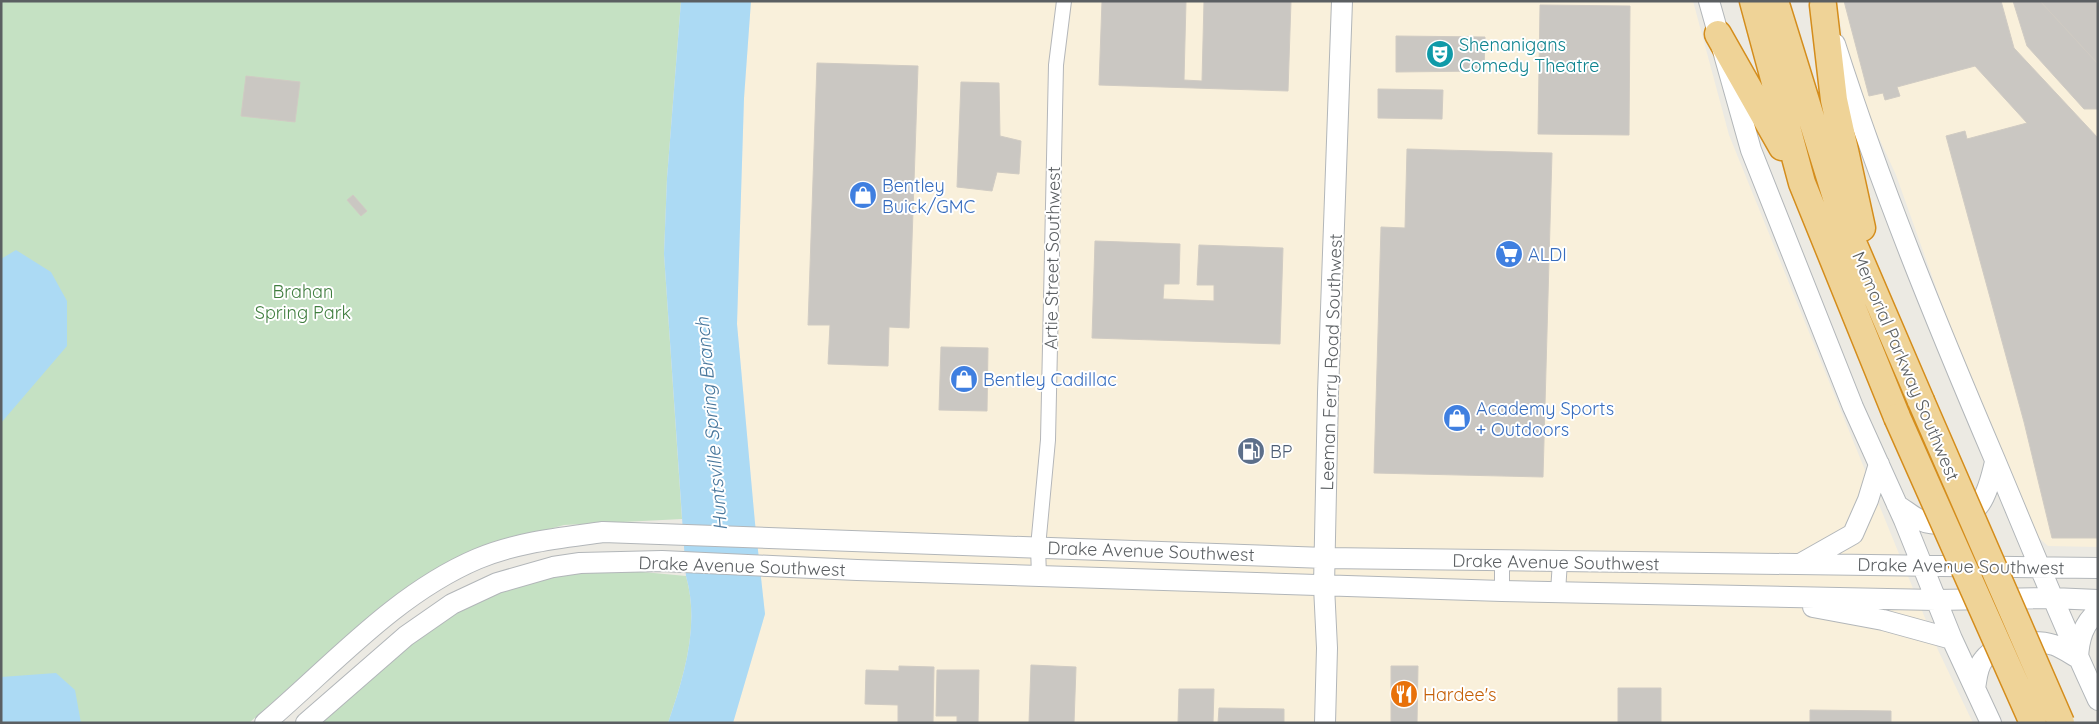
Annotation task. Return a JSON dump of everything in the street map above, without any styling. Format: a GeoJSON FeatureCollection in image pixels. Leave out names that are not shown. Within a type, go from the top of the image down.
{"type":"FeatureCollection","features":[{"type":"Feature","properties":{"kind":"highway","name":"Memorial Parkway Southwest"},"geometry":{"type":"LineString","coordinates":[[1753,1],[1802,183],[1898,417],[2032,723]]}},
{"type":"Feature","properties":{"kind":"highway","name":"Memorial Parkway Southwest"},"geometry":{"type":"LineString","coordinates":[[1775,1],[1842,218],[2061,723]]}},
{"type":"Feature","properties":{"kind":"highway"},"geometry":{"type":"LineString","coordinates":[[1823,3],[1834,100],[1867,247],[1921,401]]}},
{"type":"Feature","properties":{"kind":"highway"},"geometry":{"type":"LineString","coordinates":[[1718,34],[1802,183]]}},
{"type":"Feature","properties":{"kind":"street","name":"Artie Street Southwest"},"geometry":{"type":"LineString","coordinates":[[1039,576],[1038,547],[1048,440],[1056,65],[1064,1]]}},
{"type":"Feature","properties":{"kind":"street","name":"Leeman Ferry Road Southwest"},"geometry":{"type":"LineString","coordinates":[[1325,723],[1327,648],[1324,586],[1342,1]]}},
{"type":"Feature","properties":{"kind":"street"},"geometry":{"type":"LineString","coordinates":[[1709,1],[1751,150],[1854,407],[1923,566],[1952,639],[1990,723]]}},
{"type":"Feature","properties":{"kind":"street"},"geometry":{"type":"LineString","coordinates":[[1823,3],[1855,105],[1883,182],[1995,462],[2052,598],[2098,700]]}},
{"type":"Feature","properties":{"kind":"street"},"geometry":{"type":"LineString","coordinates":[[1897,505],[1919,520],[1931,524],[1953,523],[1966,518],[1977,509],[1986,493],[1995,462]]}},
{"type":"Feature","properties":{"kind":"street"},"geometry":{"type":"LineString","coordinates":[[1800,565],[1853,534],[1868,500],[1879,464]]}},
{"type":"Feature","properties":{"kind":"street","name":"Drake Avenue Southwest"},"geometry":{"type":"LineString","coordinates":[[265,723],[405,600],[449,573],[478,559],[529,543],[603,532],[1325,558],[2098,568]]}},
{"type":"Feature","properties":{"kind":"street","name":"Drake Avenue Southwest"},"geometry":{"type":"LineString","coordinates":[[306,723],[406,636],[452,604],[498,583],[553,567],[580,563],[611,561],[681,562],[857,570],[1502,591],[1936,600],[2052,598],[2098,600]]}},
{"type":"Feature","properties":{"kind":"street"},"geometry":{"type":"LineString","coordinates":[[1502,561],[1502,591]]}},
{"type":"Feature","properties":{"kind":"street"},"geometry":{"type":"LineString","coordinates":[[1558,592],[1560,561]]}},
{"type":"Feature","properties":{"kind":"street"},"geometry":{"type":"LineString","coordinates":[[1744,595],[1883,620],[1952,639]]}},
{"type":"Feature","properties":{"kind":"street"},"geometry":{"type":"LineString","coordinates":[[2078,658],[2079,643],[2083,629],[2098,611]]}},
{"type":"Feature","properties":{"kind":"street"},"geometry":{"type":"LineString","coordinates":[[1975,688],[1979,667],[1984,658],[1991,652],[2007,645],[2040,643],[2053,645],[2078,658]]}},
{"type":"Feature","properties":{"kind":"shaded area"},"geometry":{"type":"Polygon","coordinates":[[[751,1],[1693,1],[1729,135],[1938,650],[1973,723],[733,723],[765,614],[737,324],[744,98],[751,1]]]}},
{"type":"Feature","properties":{"kind":"shaded area"},"geometry":{"type":"Polygon","coordinates":[[[1835,1],[2098,1],[2098,547],[2048,546],[2038,537],[1965,369],[1896,175],[1855,86],[1835,1]]]}},
{"type":"Feature","properties":{"kind":"green space","name":"Brahan Spring Park"},"geometry":{"type":"Polygon","coordinates":[[[1,1],[681,1],[667,178],[664,254],[682,519],[564,525],[493,544],[353,631],[249,723],[1,723],[1,1]]]}},
{"type":"Feature","properties":{"kind":"green space"},"geometry":{"type":"Polygon","coordinates":[[[580,571],[643,572],[686,576],[690,594],[691,632],[680,687],[668,723],[319,723],[394,657],[434,626],[455,613],[501,591],[580,571]]]}},
{"type":"Feature","properties":{"kind":"water","name":"Huntsville Spring Branch"},"geometry":{"type":"Polygon","coordinates":[[[681,1],[751,1],[744,98],[737,324],[765,614],[733,723],[668,723],[680,687],[691,632],[690,594],[686,576],[664,254],[667,178],[681,1]]]}},
{"type":"Feature","properties":{"kind":"water"},"geometry":{"type":"Polygon","coordinates":[[[16,250],[51,272],[67,301],[67,346],[1,423],[1,259],[16,250]]]}},
{"type":"Feature","properties":{"kind":"water"},"geometry":{"type":"Polygon","coordinates":[[[56,673],[75,690],[81,723],[1,723],[1,677],[56,673]]]}},
{"type":"Feature","properties":{"kind":"building"},"geometry":{"type":"Polygon","coordinates":[[[1102,1],[1186,1],[1184,80],[1202,81],[1204,1],[1291,1],[1288,91],[1099,85],[1102,1]]]}},
{"type":"Feature","properties":{"kind":"building"},"geometry":{"type":"Polygon","coordinates":[[[1844,1],[2001,1],[2014,48],[2098,138],[2098,538],[2052,538],[2024,422],[1946,136],[1965,131],[1967,139],[2027,123],[1975,66],[1897,87],[1900,96],[1885,100],[1883,93],[1869,96],[1844,1]]]}},
{"type":"Feature","properties":{"kind":"building"},"geometry":{"type":"Polygon","coordinates":[[[2013,1],[2040,1],[2098,64],[2098,109],[2084,109],[2027,46],[2013,1]]]}},
{"type":"Feature","properties":{"kind":"building"},"geometry":{"type":"Polygon","coordinates":[[[2040,1],[2098,1],[2098,64],[2040,1]]]}},
{"type":"Feature","properties":{"kind":"building"},"geometry":{"type":"Polygon","coordinates":[[[1540,5],[1630,6],[1629,135],[1538,134],[1540,5]]]}},
{"type":"Feature","properties":{"kind":"building","name":"Shenanigans Comedy Theatre"},"geometry":{"type":"Polygon","coordinates":[[[1396,36],[1485,37],[1484,71],[1396,72],[1396,36]]]}},
{"type":"Feature","properties":{"kind":"building","name":"Bentley Buick/GMC"},"geometry":{"type":"Polygon","coordinates":[[[817,63],[918,66],[909,328],[889,327],[888,366],[828,364],[830,325],[808,325],[817,63]]]}},
{"type":"Feature","properties":{"kind":"building"},"geometry":{"type":"Polygon","coordinates":[[[246,76],[300,82],[295,122],[241,116],[246,76]]]}},
{"type":"Feature","properties":{"kind":"building"},"geometry":{"type":"Polygon","coordinates":[[[961,82],[999,83],[1000,136],[1021,141],[1019,174],[997,172],[992,191],[957,187],[961,82]]]}},
{"type":"Feature","properties":{"kind":"building"},"geometry":{"type":"Polygon","coordinates":[[[1378,89],[1443,90],[1442,119],[1378,118],[1378,89]]]}},
{"type":"Feature","properties":{"kind":"building"},"geometry":{"type":"Polygon","coordinates":[[[1407,149],[1552,153],[1543,477],[1374,473],[1381,227],[1405,228],[1407,149]]]}},
{"type":"Feature","properties":{"kind":"building"},"geometry":{"type":"Polygon","coordinates":[[[353,195],[367,211],[361,216],[347,200],[353,195]]]}},
{"type":"Feature","properties":{"kind":"building"},"geometry":{"type":"Polygon","coordinates":[[[1095,241],[1180,244],[1179,284],[1164,284],[1163,299],[1214,301],[1214,285],[1197,285],[1199,245],[1283,248],[1280,344],[1092,338],[1095,241]]]}},
{"type":"Feature","properties":{"kind":"building","name":"Bentley Cadillac"},"geometry":{"type":"Polygon","coordinates":[[[941,347],[988,348],[987,411],[939,410],[941,347]]]}},
{"type":"Feature","properties":{"kind":"building"},"geometry":{"type":"Polygon","coordinates":[[[1031,665],[1076,667],[1074,723],[1029,723],[1031,665]]]}},
{"type":"Feature","properties":{"kind":"building"},"geometry":{"type":"Polygon","coordinates":[[[899,666],[934,667],[933,723],[898,723],[898,705],[865,704],[866,670],[899,671],[899,666]]]}},
{"type":"Feature","properties":{"kind":"building","name":"Hardee's"},"geometry":{"type":"Polygon","coordinates":[[[1391,666],[1418,666],[1417,723],[1391,723],[1391,666]]]}},
{"type":"Feature","properties":{"kind":"building"},"geometry":{"type":"Polygon","coordinates":[[[937,670],[979,670],[978,723],[957,723],[957,716],[936,716],[937,670]]]}},
{"type":"Feature","properties":{"kind":"building"},"geometry":{"type":"Polygon","coordinates":[[[1618,688],[1661,688],[1661,723],[1618,723],[1618,688]]]}},
{"type":"Feature","properties":{"kind":"building"},"geometry":{"type":"Polygon","coordinates":[[[1179,689],[1214,689],[1213,723],[1178,723],[1179,689]]]}},
{"type":"Feature","properties":{"kind":"building"},"geometry":{"type":"Polygon","coordinates":[[[1219,708],[1284,709],[1284,723],[1218,723],[1219,708]]]}},
{"type":"Feature","properties":{"kind":"building"},"geometry":{"type":"Polygon","coordinates":[[[1810,710],[1891,711],[1891,723],[1810,723],[1810,710]]]}},
{"type":"Feature","properties":{"kind":"place","name":"Shenanigans Comedy Theatre"},"geometry":{"type":"Point","coordinates":[1440,54]}},
{"type":"Feature","properties":{"kind":"place","name":"Bentley Buick/GMC"},"geometry":{"type":"Point","coordinates":[863,195]}},
{"type":"Feature","properties":{"kind":"place","name":"ALDI"},"geometry":{"type":"Point","coordinates":[1509,254]}},
{"type":"Feature","properties":{"kind":"place","name":"Bentley Cadillac"},"geometry":{"type":"Point","coordinates":[964,379]}},
{"type":"Feature","properties":{"kind":"place","name":"Academy Sports + Outdoors"},"geometry":{"type":"Point","coordinates":[1457,418]}},
{"type":"Feature","properties":{"kind":"place","name":"BP"},"geometry":{"type":"Point","coordinates":[1251,451]}},
{"type":"Feature","properties":{"kind":"place","name":"Hardee's"},"geometry":{"type":"Point","coordinates":[1404,694]}}]}
